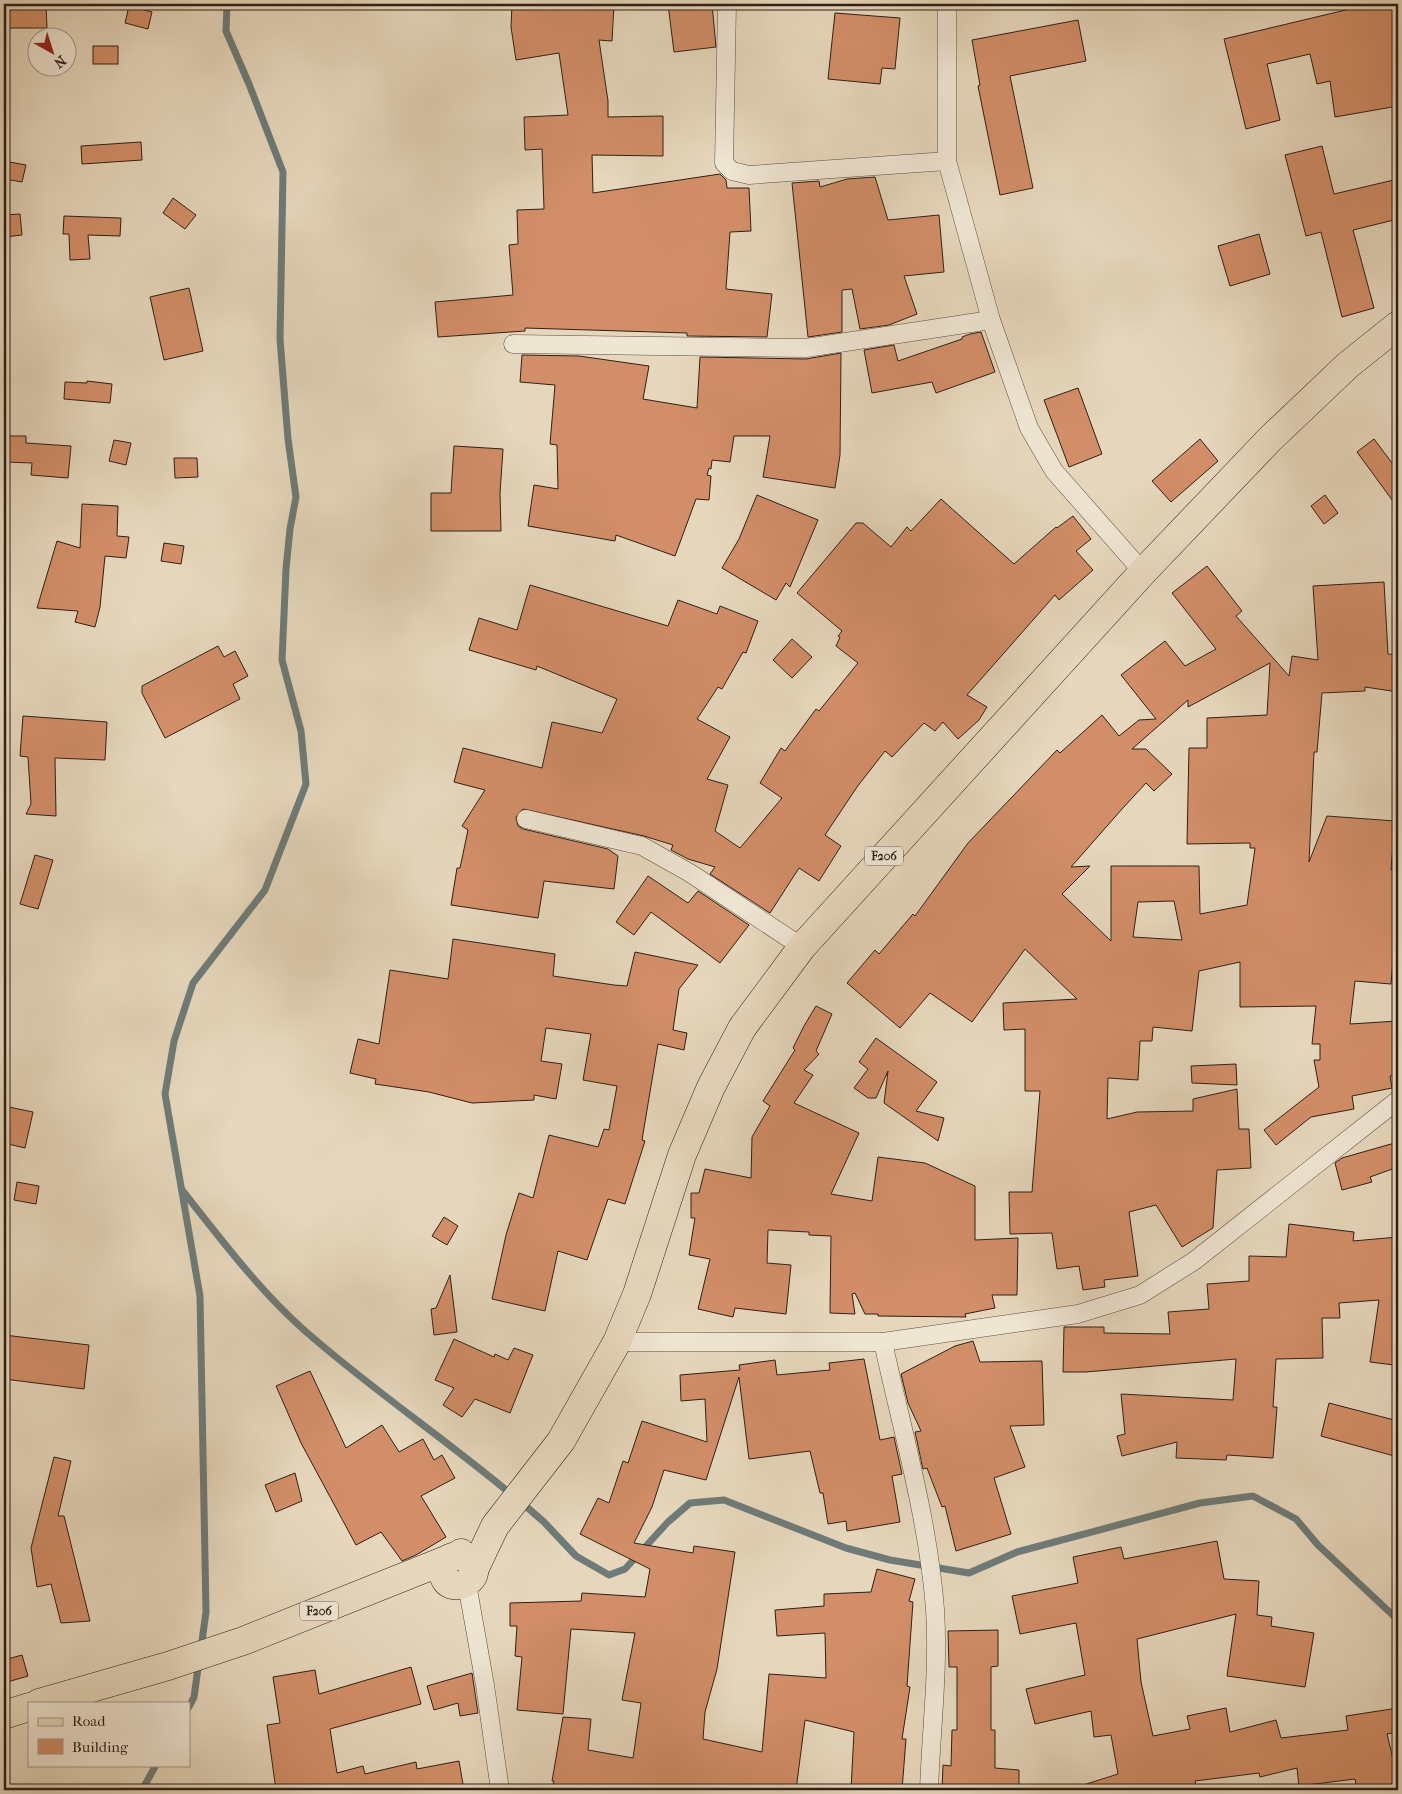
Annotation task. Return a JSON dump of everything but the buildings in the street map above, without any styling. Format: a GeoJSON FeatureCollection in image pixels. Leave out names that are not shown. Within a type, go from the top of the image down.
{"type":"FeatureCollection","features":[{"type":"Feature","properties":{"kind":"main road","name":"F206"},"geometry":{"type":"LineString","coordinates":[[42,1702],[168,1666],[243,1641],[394,1582],[460,1570],[561,1441],[617,1342],[637,1294],[682,1156],[711,1087],[742,1028],[802,947],[1143,572],[1270,439],[1348,365],[1398,325]]}},
{"type":"Feature","properties":{"kind":"main road"},"geometry":{"type":"LineString","coordinates":[[4,1715],[28,1706]]}},
{"type":"Feature","properties":{"kind":"street"},"geometry":{"type":"LineString","coordinates":[[727,4],[724,162],[732,171],[749,175],[947,161]]}},
{"type":"Feature","properties":{"kind":"street"},"geometry":{"type":"LineString","coordinates":[[947,4],[947,161],[991,320],[1029,428],[1054,471],[1143,572]]}},
{"type":"Feature","properties":{"kind":"street"},"geometry":{"type":"LineString","coordinates":[[513,344],[806,348],[991,320]]}},
{"type":"Feature","properties":{"kind":"street"},"geometry":{"type":"LineString","coordinates":[[526,819],[642,846],[690,873],[802,947]]}},
{"type":"Feature","properties":{"kind":"street"},"geometry":{"type":"LineString","coordinates":[[617,1342],[883,1342],[1078,1314],[1140,1295],[1194,1261],[1398,1100]]}},
{"type":"Feature","properties":{"kind":"street"},"geometry":{"type":"LineString","coordinates":[[883,1342],[920,1502],[934,1609],[936,1683],[929,1790]]}},
{"type":"Feature","properties":{"kind":"street"},"geometry":{"type":"LineString","coordinates":[[460,1570],[487,1693],[500,1790]]}},
{"type":"Feature","properties":{"kind":"waterway"},"geometry":{"type":"LineString","coordinates":[[201,1648],[206,1612],[200,1296],[165,1094],[174,1041],[193,983],[265,890],[306,784],[301,731],[282,660],[286,569],[290,529],[296,497],[288,439],[280,339],[283,172],[226,31],[227,4]]}},
{"type":"Feature","properties":{"kind":"waterway"},"geometry":{"type":"LineString","coordinates":[[182,1190],[255,1280],[304,1330],[355,1373],[512,1495]]}},
{"type":"Feature","properties":{"kind":"waterway"},"geometry":{"type":"LineString","coordinates":[[521,1502],[544,1522],[576,1556],[609,1575],[625,1569],[668,1522],[690,1503],[724,1500],[846,1548],[890,1560],[969,1573],[1017,1552],[1200,1503],[1253,1496],[1296,1519],[1318,1545],[1398,1620]]}},
{"type":"Feature","properties":{"kind":"waterway"},"geometry":{"type":"LineString","coordinates":[[190,1705],[194,1697],[199,1661]]}},
{"type":"Feature","properties":{"kind":"waterway"},"geometry":{"type":"LineString","coordinates":[[142,1790],[155,1766]]}}]}
